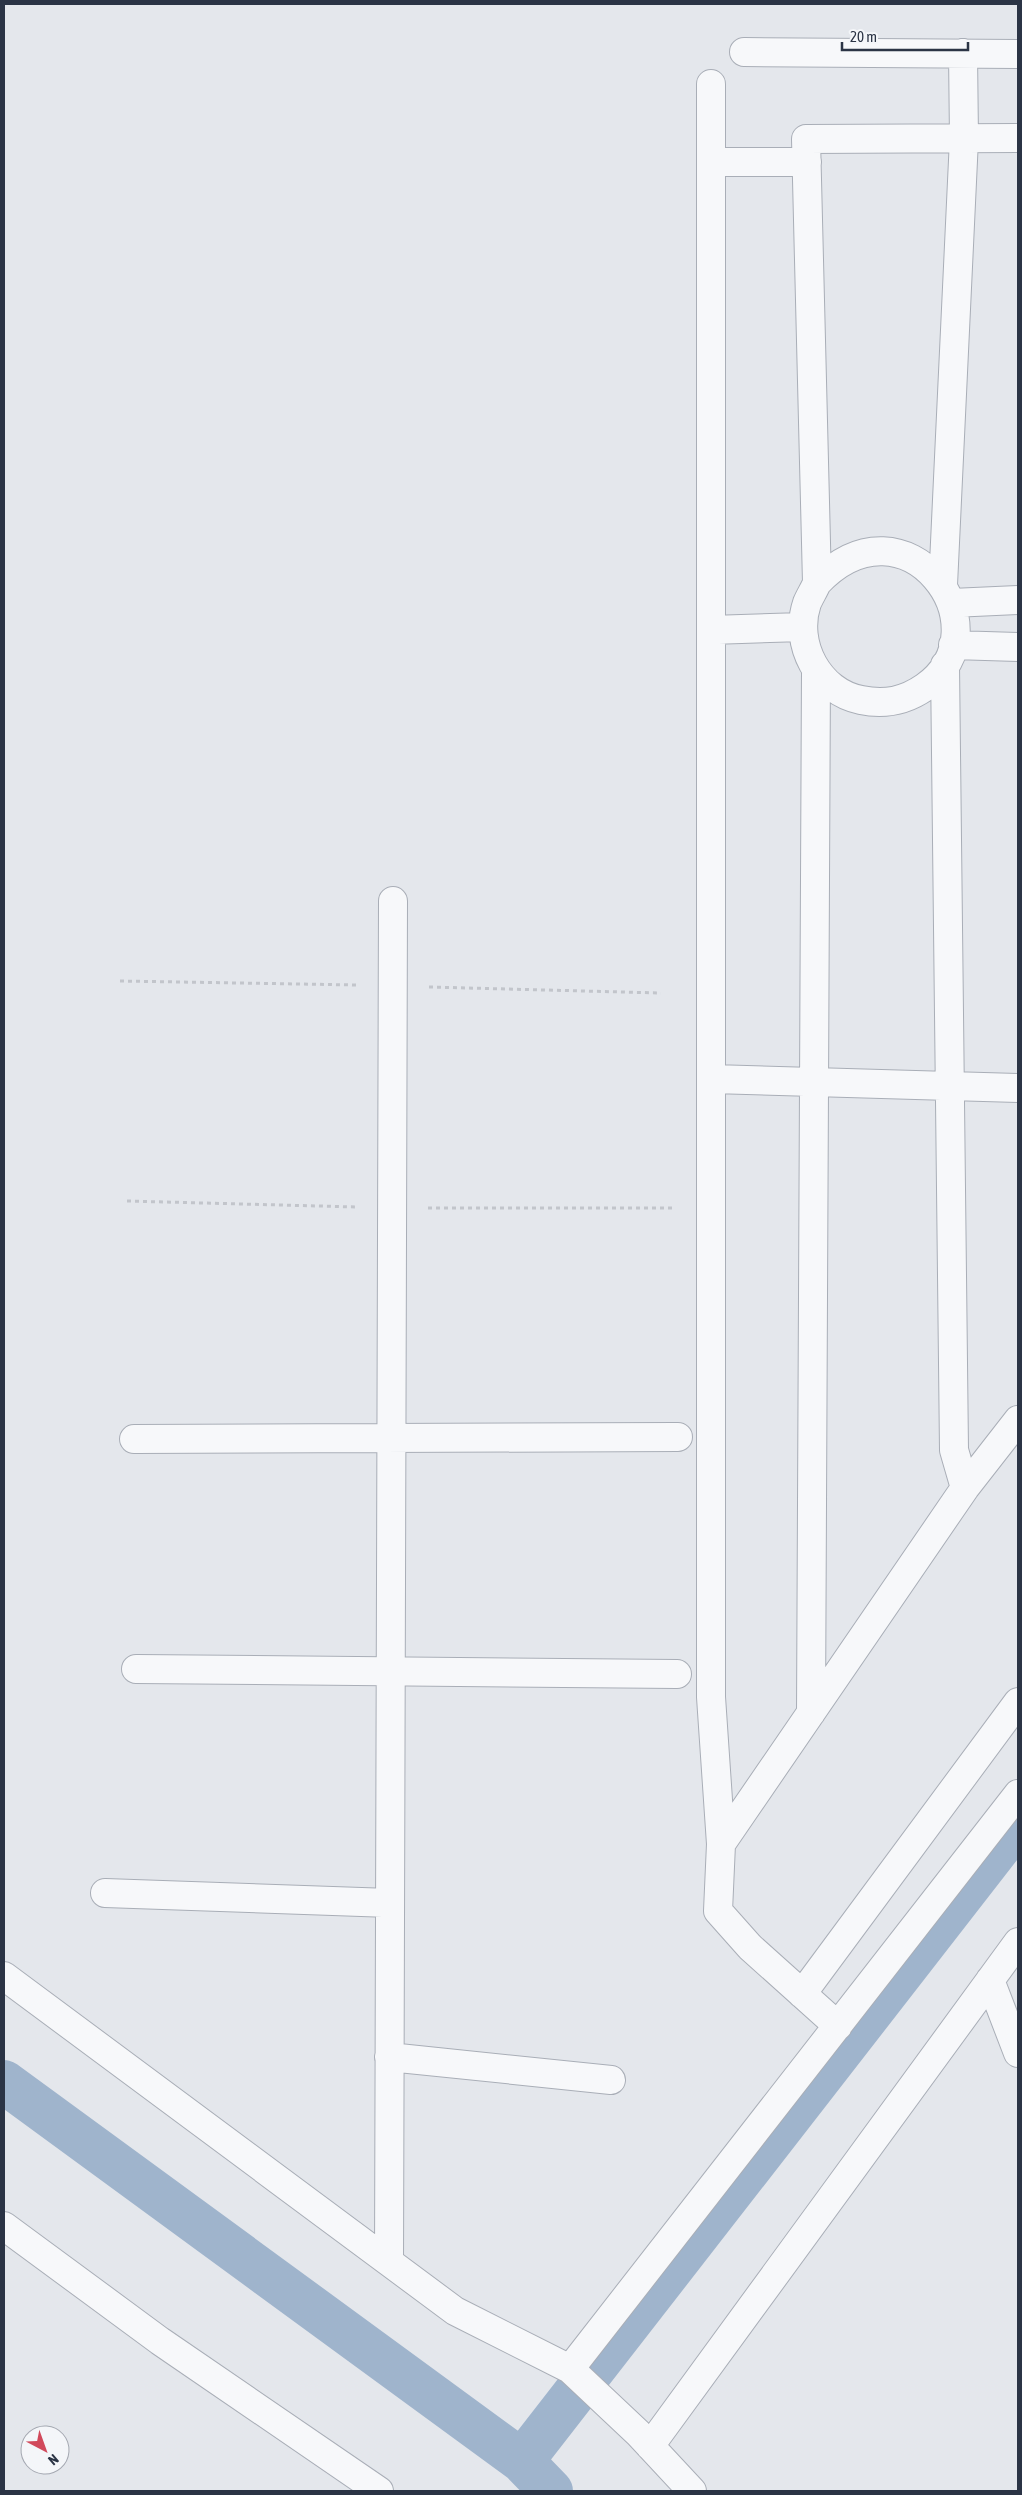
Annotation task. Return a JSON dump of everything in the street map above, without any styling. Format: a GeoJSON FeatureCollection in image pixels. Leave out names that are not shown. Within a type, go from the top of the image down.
{"type":"FeatureCollection","features":[{"type":"Feature","properties":{"kind":"street"},"geometry":{"type":"LineString","coordinates":[[744,52],[1018,54]]}},
{"type":"Feature","properties":{"kind":"street"},"geometry":{"type":"LineString","coordinates":[[962,53],[964,139],[947,594],[956,624],[949,655],[950,1086],[954,1450],[965,1488]]}},
{"type":"Feature","properties":{"kind":"street"},"geometry":{"type":"LineString","coordinates":[[711,84],[711,1697],[721,1844],[718,1911],[750,1947],[838,2026]]}},
{"type":"Feature","properties":{"kind":"street"},"geometry":{"type":"LineString","coordinates":[[817,583],[806,139],[1018,138]]}},
{"type":"Feature","properties":{"kind":"street"},"geometry":{"type":"LineString","coordinates":[[711,162],[807,162]]}},
{"type":"Feature","properties":{"kind":"street"},"geometry":{"type":"LineString","coordinates":[[949,655],[932,682],[915,694],[896,702],[874,703],[845,695],[832,687],[816,670],[806,649],[803,627],[807,604],[817,583],[832,568],[850,558],[870,552],[891,552],[911,558],[928,569],[947,594],[1018,600]]}},
{"type":"Feature","properties":{"kind":"street"},"geometry":{"type":"LineString","coordinates":[[711,630],[803,627]]}},
{"type":"Feature","properties":{"kind":"street"},"geometry":{"type":"LineString","coordinates":[[949,655],[1018,648]]}},
{"type":"Feature","properties":{"kind":"street"},"geometry":{"type":"LineString","coordinates":[[810,1713],[816,670]]}},
{"type":"Feature","properties":{"kind":"street"},"geometry":{"type":"LineString","coordinates":[[389,2262],[393,901]]}},
{"type":"Feature","properties":{"kind":"street"},"geometry":{"type":"LineString","coordinates":[[712,1079],[1018,1088]]}},
{"type":"Feature","properties":{"kind":"street"},"geometry":{"type":"LineString","coordinates":[[721,1844],[965,1488],[1018,1420]]}},
{"type":"Feature","properties":{"kind":"street"},"geometry":{"type":"LineString","coordinates":[[134,1439],[678,1438]]}},
{"type":"Feature","properties":{"kind":"street"},"geometry":{"type":"LineString","coordinates":[[136,1669],[676,1674]]}},
{"type":"Feature","properties":{"kind":"street"},"geometry":{"type":"LineString","coordinates":[[802,1994],[1018,1702]]}},
{"type":"Feature","properties":{"kind":"street"},"geometry":{"type":"LineString","coordinates":[[570,2370],[1018,1794]]}},
{"type":"Feature","properties":{"kind":"street"},"geometry":{"type":"LineString","coordinates":[[105,1894],[390,1903]]}},
{"type":"Feature","properties":{"kind":"street"},"geometry":{"type":"LineString","coordinates":[[644,2440],[1018,1942]]}},
{"type":"Feature","properties":{"kind":"street"},"geometry":{"type":"LineString","coordinates":[[4,1976],[455,2311],[570,2370],[644,2440],[692,2491]]}},
{"type":"Feature","properties":{"kind":"street"},"geometry":{"type":"LineString","coordinates":[[990,1980],[1018,2053]]}},
{"type":"Feature","properties":{"kind":"street"},"geometry":{"type":"LineString","coordinates":[[389,2057],[611,2080]]}},
{"type":"Feature","properties":{"kind":"street"},"geometry":{"type":"LineString","coordinates":[[4,2226],[160,2341],[379,2491]]}},
{"type":"Feature","properties":{"kind":"waterway"},"geometry":{"type":"LineString","coordinates":[[522,2461],[1018,1823]]}},
{"type":"Feature","properties":{"kind":"waterway"},"geometry":{"type":"LineString","coordinates":[[4,2082],[522,2461],[551,2491]]}}]}
